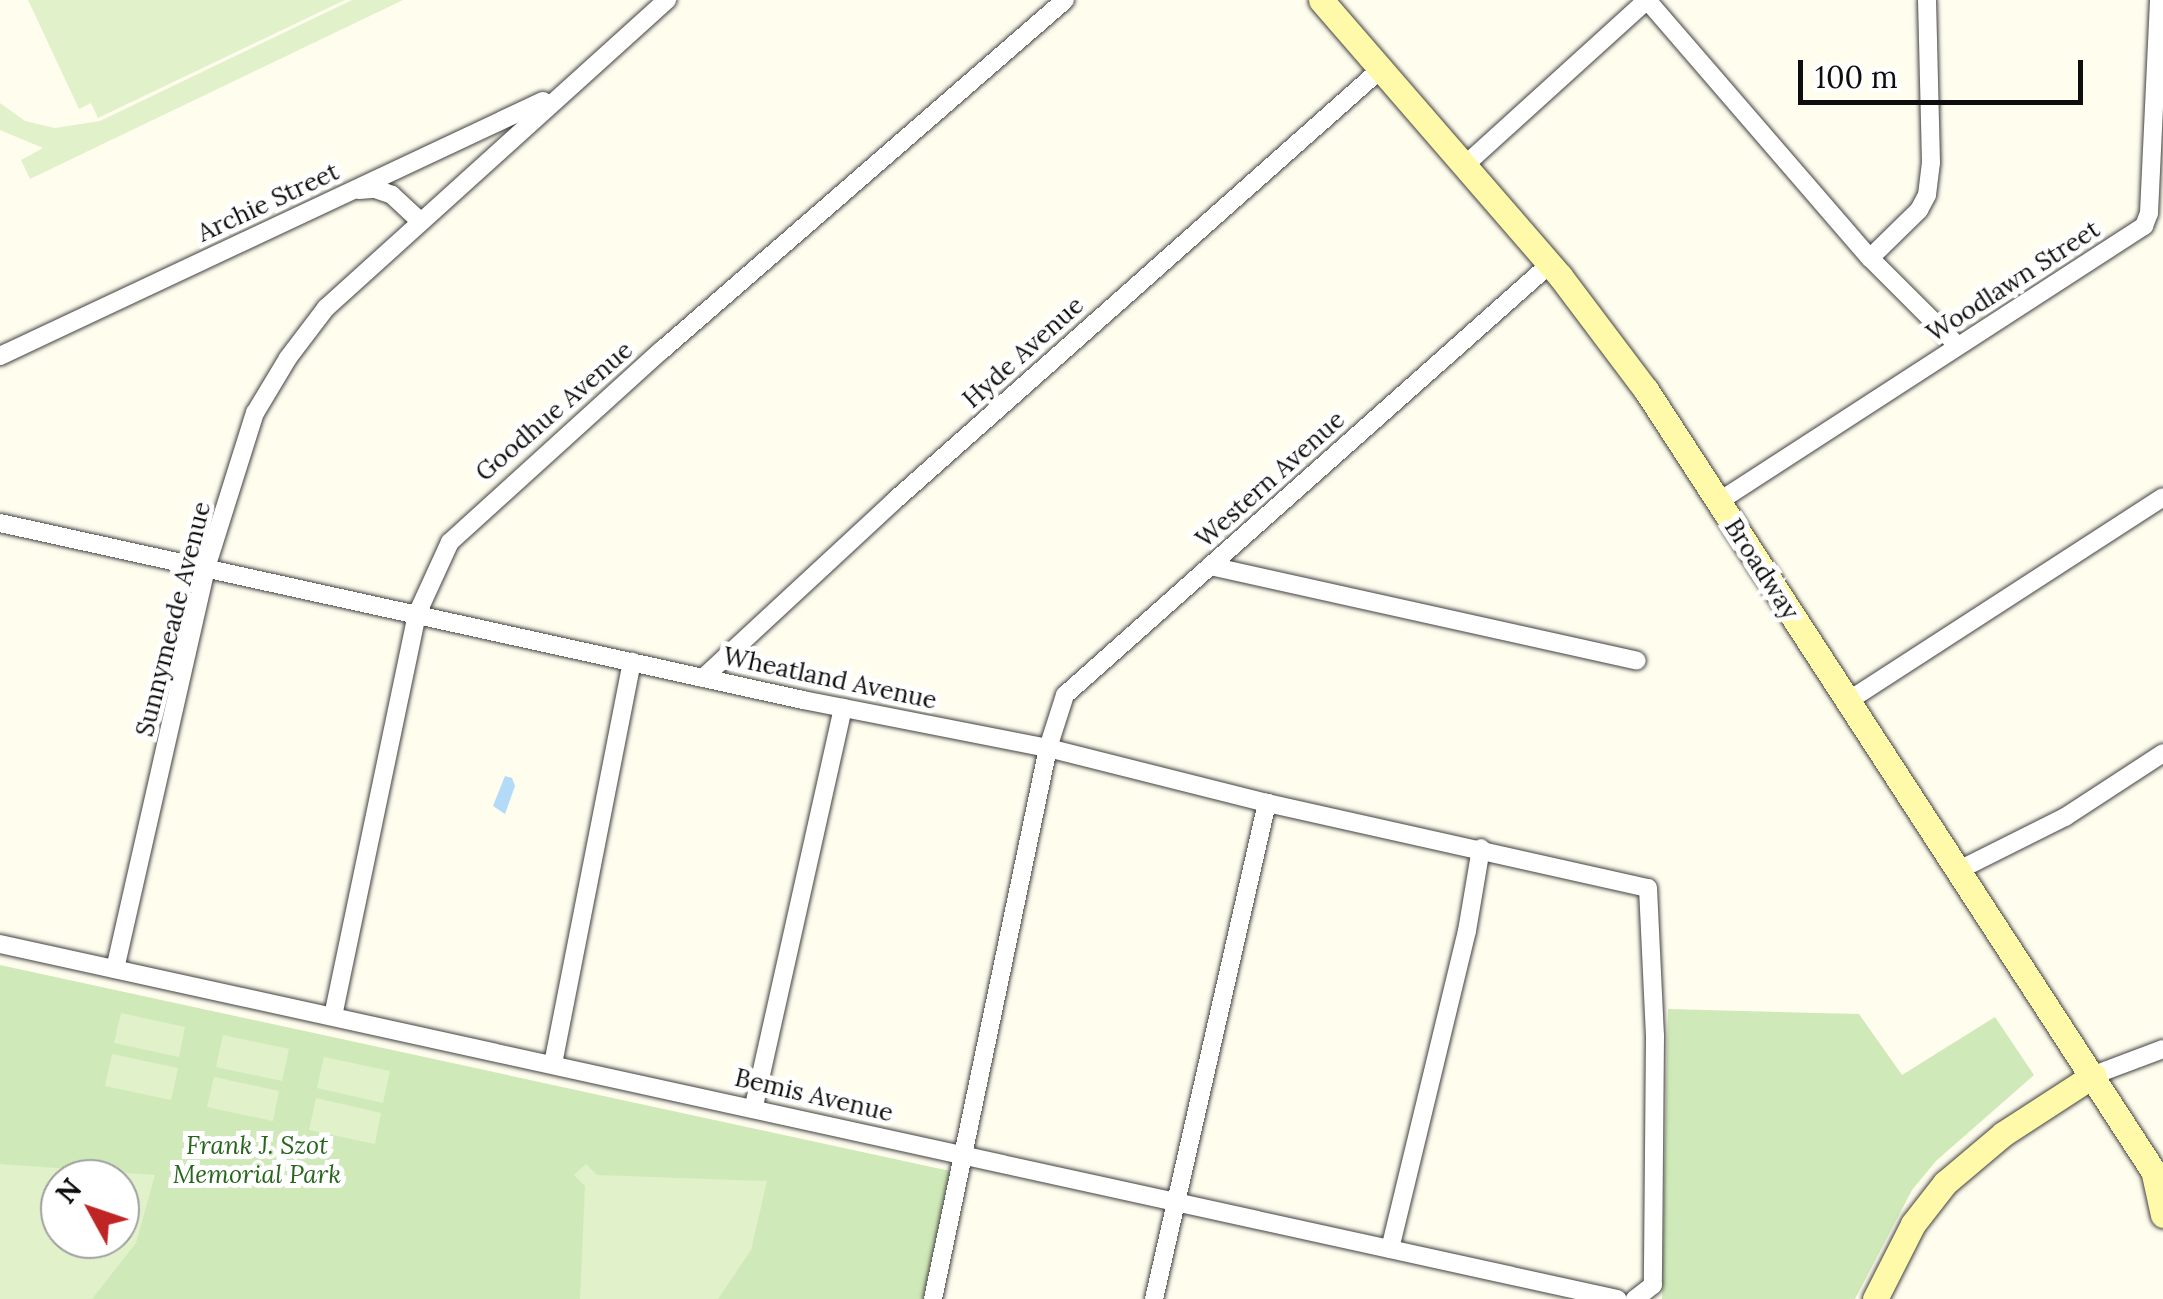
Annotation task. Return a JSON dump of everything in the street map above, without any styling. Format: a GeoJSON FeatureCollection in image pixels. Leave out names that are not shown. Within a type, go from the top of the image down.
{"type":"FeatureCollection","features":[{"type":"Feature","properties":{"kind":"main road","name":"Broadway"},"geometry":{"type":"LineString","coordinates":[[1321,0],[1550,264],[1646,390],[2094,1075],[2158,1180],[2163,1215]]}},
{"type":"Feature","properties":{"kind":"main road"},"geometry":{"type":"LineString","coordinates":[[1875,1299],[1913,1224],[1944,1183],[2003,1134],[2094,1075]]}},
{"type":"Feature","properties":{"kind":"street","name":"Sunnymeade Avenue"},"geometry":{"type":"LineString","coordinates":[[115,969],[206,568],[256,413],[288,358],[326,308],[667,0]]}},
{"type":"Feature","properties":{"kind":"street","name":"Goodhue Avenue"},"geometry":{"type":"LineString","coordinates":[[332,1016],[417,614],[450,542],[462,526],[1065,0]]}},
{"type":"Feature","properties":{"kind":"street"},"geometry":{"type":"LineString","coordinates":[[1465,165],[1647,0],[1870,258],[1958,346]]}},
{"type":"Feature","properties":{"kind":"street"},"geometry":{"type":"LineString","coordinates":[[1870,258],[1919,210],[1927,195],[1931,163],[1927,0]]}},
{"type":"Feature","properties":{"kind":"street","name":"Woodlawn Street"},"geometry":{"type":"LineString","coordinates":[[1718,502],[2144,226],[2149,212],[2159,0]]}},
{"type":"Feature","properties":{"kind":"street","name":"Hyde Avenue"},"geometry":{"type":"LineString","coordinates":[[704,678],[894,500],[1381,69]]}},
{"type":"Feature","properties":{"kind":"street","name":"Archie Street"},"geometry":{"type":"LineString","coordinates":[[0,356],[559,94]]}},
{"type":"Feature","properties":{"kind":"street"},"geometry":{"type":"LineString","coordinates":[[349,191],[375,189],[392,195],[420,221]]}},
{"type":"Feature","properties":{"kind":"street","name":"Western Avenue"},"geometry":{"type":"LineString","coordinates":[[932,1299],[1048,748],[1065,694],[1550,264]]}},
{"type":"Feature","properties":{"kind":"street"},"geometry":{"type":"LineString","coordinates":[[1848,701],[2163,497]]}},
{"type":"Feature","properties":{"kind":"street","name":"Wheatland Avenue"},"geometry":{"type":"LineString","coordinates":[[0,523],[704,678],[1048,748],[1266,804],[1481,848],[1648,888],[1655,1036],[1654,1285],[1639,1298]]}},
{"type":"Feature","properties":{"kind":"street"},"geometry":{"type":"LineString","coordinates":[[1210,566],[1637,662]]}},
{"type":"Feature","properties":{"kind":"street"},"geometry":{"type":"LineString","coordinates":[[553,1064],[632,662]]}},
{"type":"Feature","properties":{"kind":"street"},"geometry":{"type":"LineString","coordinates":[[754,1106],[844,708]]}},
{"type":"Feature","properties":{"kind":"street"},"geometry":{"type":"LineString","coordinates":[[1959,870],[2065,816],[2163,753]]}},
{"type":"Feature","properties":{"kind":"street"},"geometry":{"type":"LineString","coordinates":[[1154,1299],[1266,804]]}},
{"type":"Feature","properties":{"kind":"street"},"geometry":{"type":"LineString","coordinates":[[1390,1249],[1467,931],[1481,848]]}},
{"type":"Feature","properties":{"kind":"street","name":"Bemis Avenue"},"geometry":{"type":"LineString","coordinates":[[0,944],[754,1106],[962,1157],[1617,1299]]}},
{"type":"Feature","properties":{"kind":"street"},"geometry":{"type":"LineString","coordinates":[[2094,1075],[2163,1049]]}},
{"type":"Feature","properties":{"kind":"green space"},"geometry":{"type":"Polygon","coordinates":[[[28,0],[345,0],[98,118],[91,103],[79,109],[28,0]]]}},
{"type":"Feature","properties":{"kind":"green space"},"geometry":{"type":"Polygon","coordinates":[[[352,0],[403,0],[30,179],[21,160],[43,148],[0,130],[0,103],[25,121],[55,128],[100,121],[352,0]]]}},
{"type":"Feature","properties":{"kind":"green space","name":"Frank J. Szot Memorial Park"},"geometry":{"type":"Polygon","coordinates":[[[0,965],[950,1171],[923,1299],[0,1299],[0,965]]]}},
{"type":"Feature","properties":{"kind":"green space"},"geometry":{"type":"Polygon","coordinates":[[[1668,1009],[1859,1014],[1902,1075],[1995,1017],[2034,1075],[1936,1161],[1912,1190],[1855,1299],[1662,1299],[1668,1009]]]}},
{"type":"Feature","properties":{"kind":"green space"},"geometry":{"type":"Polygon","coordinates":[[[121,1013],[185,1027],[179,1057],[114,1043],[121,1013]]]}},
{"type":"Feature","properties":{"kind":"green space"},"geometry":{"type":"Polygon","coordinates":[[[223,1035],[289,1049],[282,1081],[216,1067],[223,1035]]]}},
{"type":"Feature","properties":{"kind":"green space"},"geometry":{"type":"Polygon","coordinates":[[[112,1054],[178,1068],[171,1100],[105,1086],[112,1054]]]}},
{"type":"Feature","properties":{"kind":"green space"},"geometry":{"type":"Polygon","coordinates":[[[324,1057],[390,1071],[383,1103],[317,1088],[324,1057]]]}},
{"type":"Feature","properties":{"kind":"green space"},"geometry":{"type":"Polygon","coordinates":[[[214,1077],[279,1091],[273,1121],[207,1107],[214,1077]]]}},
{"type":"Feature","properties":{"kind":"green space"},"geometry":{"type":"Polygon","coordinates":[[[316,1098],[381,1113],[375,1144],[309,1130],[316,1098]]]}},
{"type":"Feature","properties":{"kind":"green space"},"geometry":{"type":"Polygon","coordinates":[[[0,1164],[40,1167],[40,1259],[123,1259],[92,1299],[0,1299],[0,1164]]]}},
{"type":"Feature","properties":{"kind":"green space"},"geometry":{"type":"Polygon","coordinates":[[[586,1164],[597,1175],[767,1181],[751,1250],[718,1299],[580,1299],[585,1186],[574,1175],[586,1164]]]}},
{"type":"Feature","properties":{"kind":"green space"},"geometry":{"type":"Polygon","coordinates":[[[140,1174],[155,1175],[140,1229],[140,1174]]]}},
{"type":"Feature","properties":{"kind":"water"},"geometry":{"type":"Polygon","coordinates":[[[505,776],[512,778],[515,786],[505,814],[493,806],[505,776]]]}}]}
